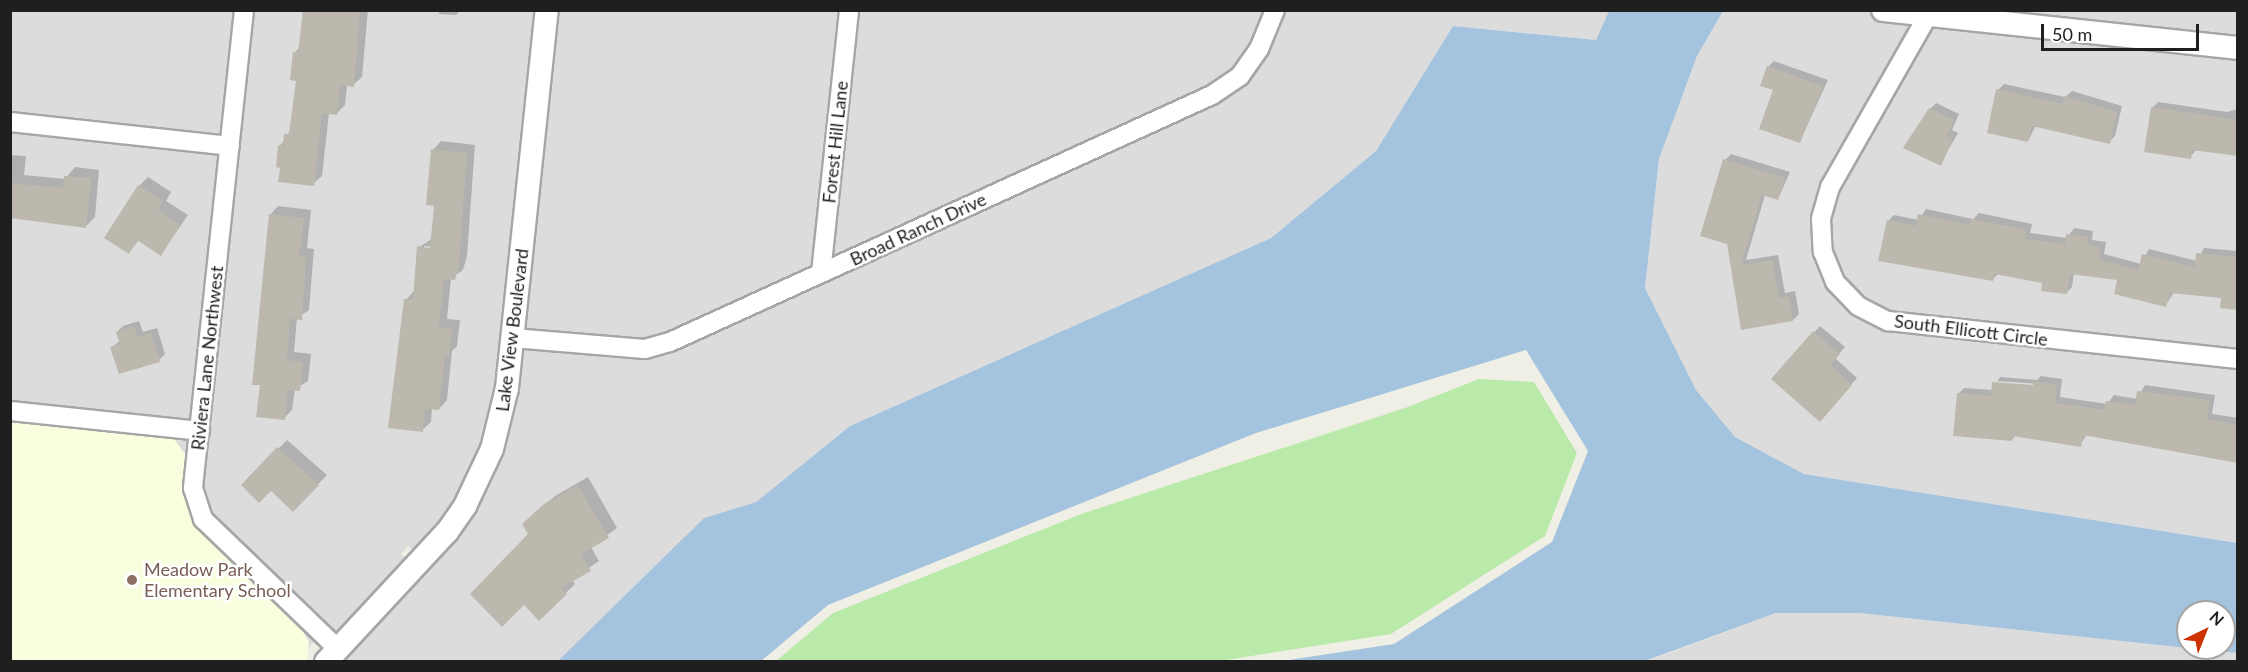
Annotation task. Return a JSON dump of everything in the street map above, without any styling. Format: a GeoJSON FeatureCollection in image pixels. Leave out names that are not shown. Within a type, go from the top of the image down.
{"type":"FeatureCollection","features":[{"type":"Feature","properties":{"kind":"street","name":"Riviera Lane Northwest"},"geometry":{"type":"LineString","coordinates":[[244,10],[194,488],[202,519],[332,655]]}},
{"type":"Feature","properties":{"kind":"street","name":"Lake View Boulevard"},"geometry":{"type":"LineString","coordinates":[[332,655],[427,556],[465,506],[492,449],[501,419],[513,338],[547,10]]}},
{"type":"Feature","properties":{"kind":"street","name":"Forest Hill Lane"},"geometry":{"type":"LineString","coordinates":[[821,273],[849,10]]}},
{"type":"Feature","properties":{"kind":"street","name":"Broad Ranch Drive"},"geometry":{"type":"LineString","coordinates":[[513,338],[645,349],[821,273],[1212,94],[1239,76],[1259,49],[1275,10]]}},
{"type":"Feature","properties":{"kind":"street"},"geometry":{"type":"LineString","coordinates":[[1883,10],[1930,13],[2238,48]]}},
{"type":"Feature","properties":{"kind":"street","name":"South Ellicott Circle"},"geometry":{"type":"LineString","coordinates":[[1930,13],[1830,187],[1821,219],[1823,252],[1836,282],[1858,306],[1888,321],[2238,360]]}},
{"type":"Feature","properties":{"kind":"street"},"geometry":{"type":"LineString","coordinates":[[10,122],[230,146]]}},
{"type":"Feature","properties":{"kind":"street"},"geometry":{"type":"LineString","coordinates":[[10,411],[200,431]]}},
{"type":"Feature","properties":{"kind":"shaded area"},"geometry":{"type":"Polygon","coordinates":[[[10,11],[1609,11],[1596,40],[1453,26],[1376,151],[1271,238],[850,426],[756,502],[704,518],[558,662],[342,661],[430,569],[408,546],[401,554],[407,560],[338,633],[330,625],[296,661],[11,661],[10,11]]]}},
{"type":"Feature","properties":{"kind":"shaded area"},"geometry":{"type":"Polygon","coordinates":[[[1723,11],[2237,11],[2237,543],[1804,474],[1735,437],[1696,390],[1645,288],[1659,159],[1697,56],[1723,11]]]}},
{"type":"Feature","properties":{"kind":"shaded area","name":"Meadow Park Elementary School"},"geometry":{"type":"Polygon","coordinates":[[[11,422],[174,439],[186,455],[185,492],[190,511],[205,533],[301,628],[309,642],[307,660],[11,662],[11,422]]]}},
{"type":"Feature","properties":{"kind":"shaded area"},"geometry":{"type":"Polygon","coordinates":[[[1776,613],[1859,613],[2176,646],[2176,660],[2236,660],[2236,653],[2238,653],[2237,662],[1645,662],[1776,613]]]}},
{"type":"Feature","properties":{"kind":"green space"},"geometry":{"type":"Polygon","coordinates":[[[1479,379],[1534,382],[1577,453],[1545,536],[1391,634],[1220,661],[776,661],[833,613],[1084,513],[1405,408],[1479,379]]]}},
{"type":"Feature","properties":{"kind":"water"},"geometry":{"type":"Polygon","coordinates":[[[1609,11],[1723,11],[1697,56],[1659,159],[1645,288],[1696,390],[1735,437],[1804,474],[2237,543],[2237,653],[2236,600],[2176,600],[2176,647],[1859,613],[1776,613],[1645,661],[1282,661],[1394,644],[1552,542],[1588,451],[1526,350],[1256,433],[828,605],[761,661],[558,661],[704,518],[756,502],[850,426],[1271,238],[1376,151],[1453,26],[1596,40],[1609,11]]]}},
{"type":"Feature","properties":{"kind":"building"},"geometry":{"type":"Polygon","coordinates":[[[303,10],[360,10],[354,87],[340,85],[337,115],[322,113],[314,186],[278,182],[280,168],[276,167],[278,145],[283,145],[284,134],[289,134],[296,81],[290,80],[293,52],[298,52],[303,10]]]}},
{"type":"Feature","properties":{"kind":"building"},"geometry":{"type":"Polygon","coordinates":[[[1767,66],[1823,86],[1800,143],[1759,129],[1773,90],[1760,86],[1767,66]]]}},
{"type":"Feature","properties":{"kind":"building"},"geometry":{"type":"Polygon","coordinates":[[[1996,89],[2063,104],[2064,96],[2117,112],[2110,144],[2032,126],[2028,142],[1987,133],[1996,89]]]}},
{"type":"Feature","properties":{"kind":"building"},"geometry":{"type":"Polygon","coordinates":[[[2151,107],[2238,120],[2238,156],[2192,150],[2191,159],[2144,152],[2151,107]]]}},
{"type":"Feature","properties":{"kind":"building"},"geometry":{"type":"Polygon","coordinates":[[[1929,108],[1954,120],[1947,136],[1953,139],[1941,166],[1903,148],[1929,108]]]}},
{"type":"Feature","properties":{"kind":"building"},"geometry":{"type":"Polygon","coordinates":[[[431,149],[467,153],[459,265],[455,280],[444,279],[439,327],[452,328],[449,356],[445,355],[439,410],[425,409],[423,432],[388,428],[404,299],[413,300],[417,246],[430,248],[434,206],[426,205],[431,149]]]}},
{"type":"Feature","properties":{"kind":"building"},"geometry":{"type":"Polygon","coordinates":[[[1723,159],[1785,178],[1778,200],[1762,195],[1741,265],[1772,260],[1779,298],[1789,297],[1793,321],[1741,330],[1727,244],[1700,236],[1723,159]]]}},
{"type":"Feature","properties":{"kind":"building"},"geometry":{"type":"Polygon","coordinates":[[[64,176],[91,178],[86,228],[10,218],[10,183],[63,188],[64,176]]]}},
{"type":"Feature","properties":{"kind":"building"},"geometry":{"type":"Polygon","coordinates":[[[138,185],[163,201],[158,210],[180,225],[161,256],[137,240],[129,254],[104,238],[138,185]]]}},
{"type":"Feature","properties":{"kind":"building"},"geometry":{"type":"Polygon","coordinates":[[[269,214],[304,218],[299,256],[306,257],[302,320],[290,319],[287,360],[303,362],[300,391],[288,390],[285,420],[256,417],[260,385],[252,385],[269,214]]]}},
{"type":"Feature","properties":{"kind":"building"},"geometry":{"type":"Polygon","coordinates":[[[1918,214],[1970,225],[1971,219],[2027,230],[2025,239],[2065,244],[2066,234],[2088,237],[2087,245],[2100,247],[2099,260],[2138,270],[2142,254],[2195,267],[2196,253],[2238,257],[2238,310],[2220,308],[2221,298],[2170,293],[2166,307],[2114,294],[2117,280],[2070,274],[2067,294],[2041,291],[2042,283],[1995,274],[1993,281],[1878,261],[1887,220],[1916,226],[1918,214]]]}},
{"type":"Feature","properties":{"kind":"building"},"geometry":{"type":"Polygon","coordinates":[[[134,326],[137,337],[151,333],[160,362],[119,374],[110,347],[120,344],[116,332],[134,326]]]}},
{"type":"Feature","properties":{"kind":"building"},"geometry":{"type":"Polygon","coordinates":[[[1813,331],[1840,354],[1830,365],[1852,385],[1820,422],[1771,379],[1813,331]]]}},
{"type":"Feature","properties":{"kind":"building"},"geometry":{"type":"Polygon","coordinates":[[[2033,381],[2057,385],[2055,403],[2105,410],[2106,401],[2135,405],[2137,391],[2210,400],[2207,419],[2238,425],[2238,463],[2083,435],[2081,447],[2013,436],[2012,441],[1953,436],[1957,393],[1991,396],[1992,382],[2033,385],[2033,381]]]}},
{"type":"Feature","properties":{"kind":"building"},"geometry":{"type":"Polygon","coordinates":[[[277,447],[319,485],[293,512],[271,491],[259,503],[241,485],[277,447]]]}},
{"type":"Feature","properties":{"kind":"building"},"geometry":{"type":"Polygon","coordinates":[[[578,485],[609,538],[581,554],[591,571],[561,588],[567,594],[539,621],[524,605],[502,627],[470,594],[528,534],[522,524],[544,504],[578,485]]]}},
{"type":"Feature","properties":{"kind":"place","name":"Meadow Park Elementary School"},"geometry":{"type":"Point","coordinates":[132,580]}}]}
